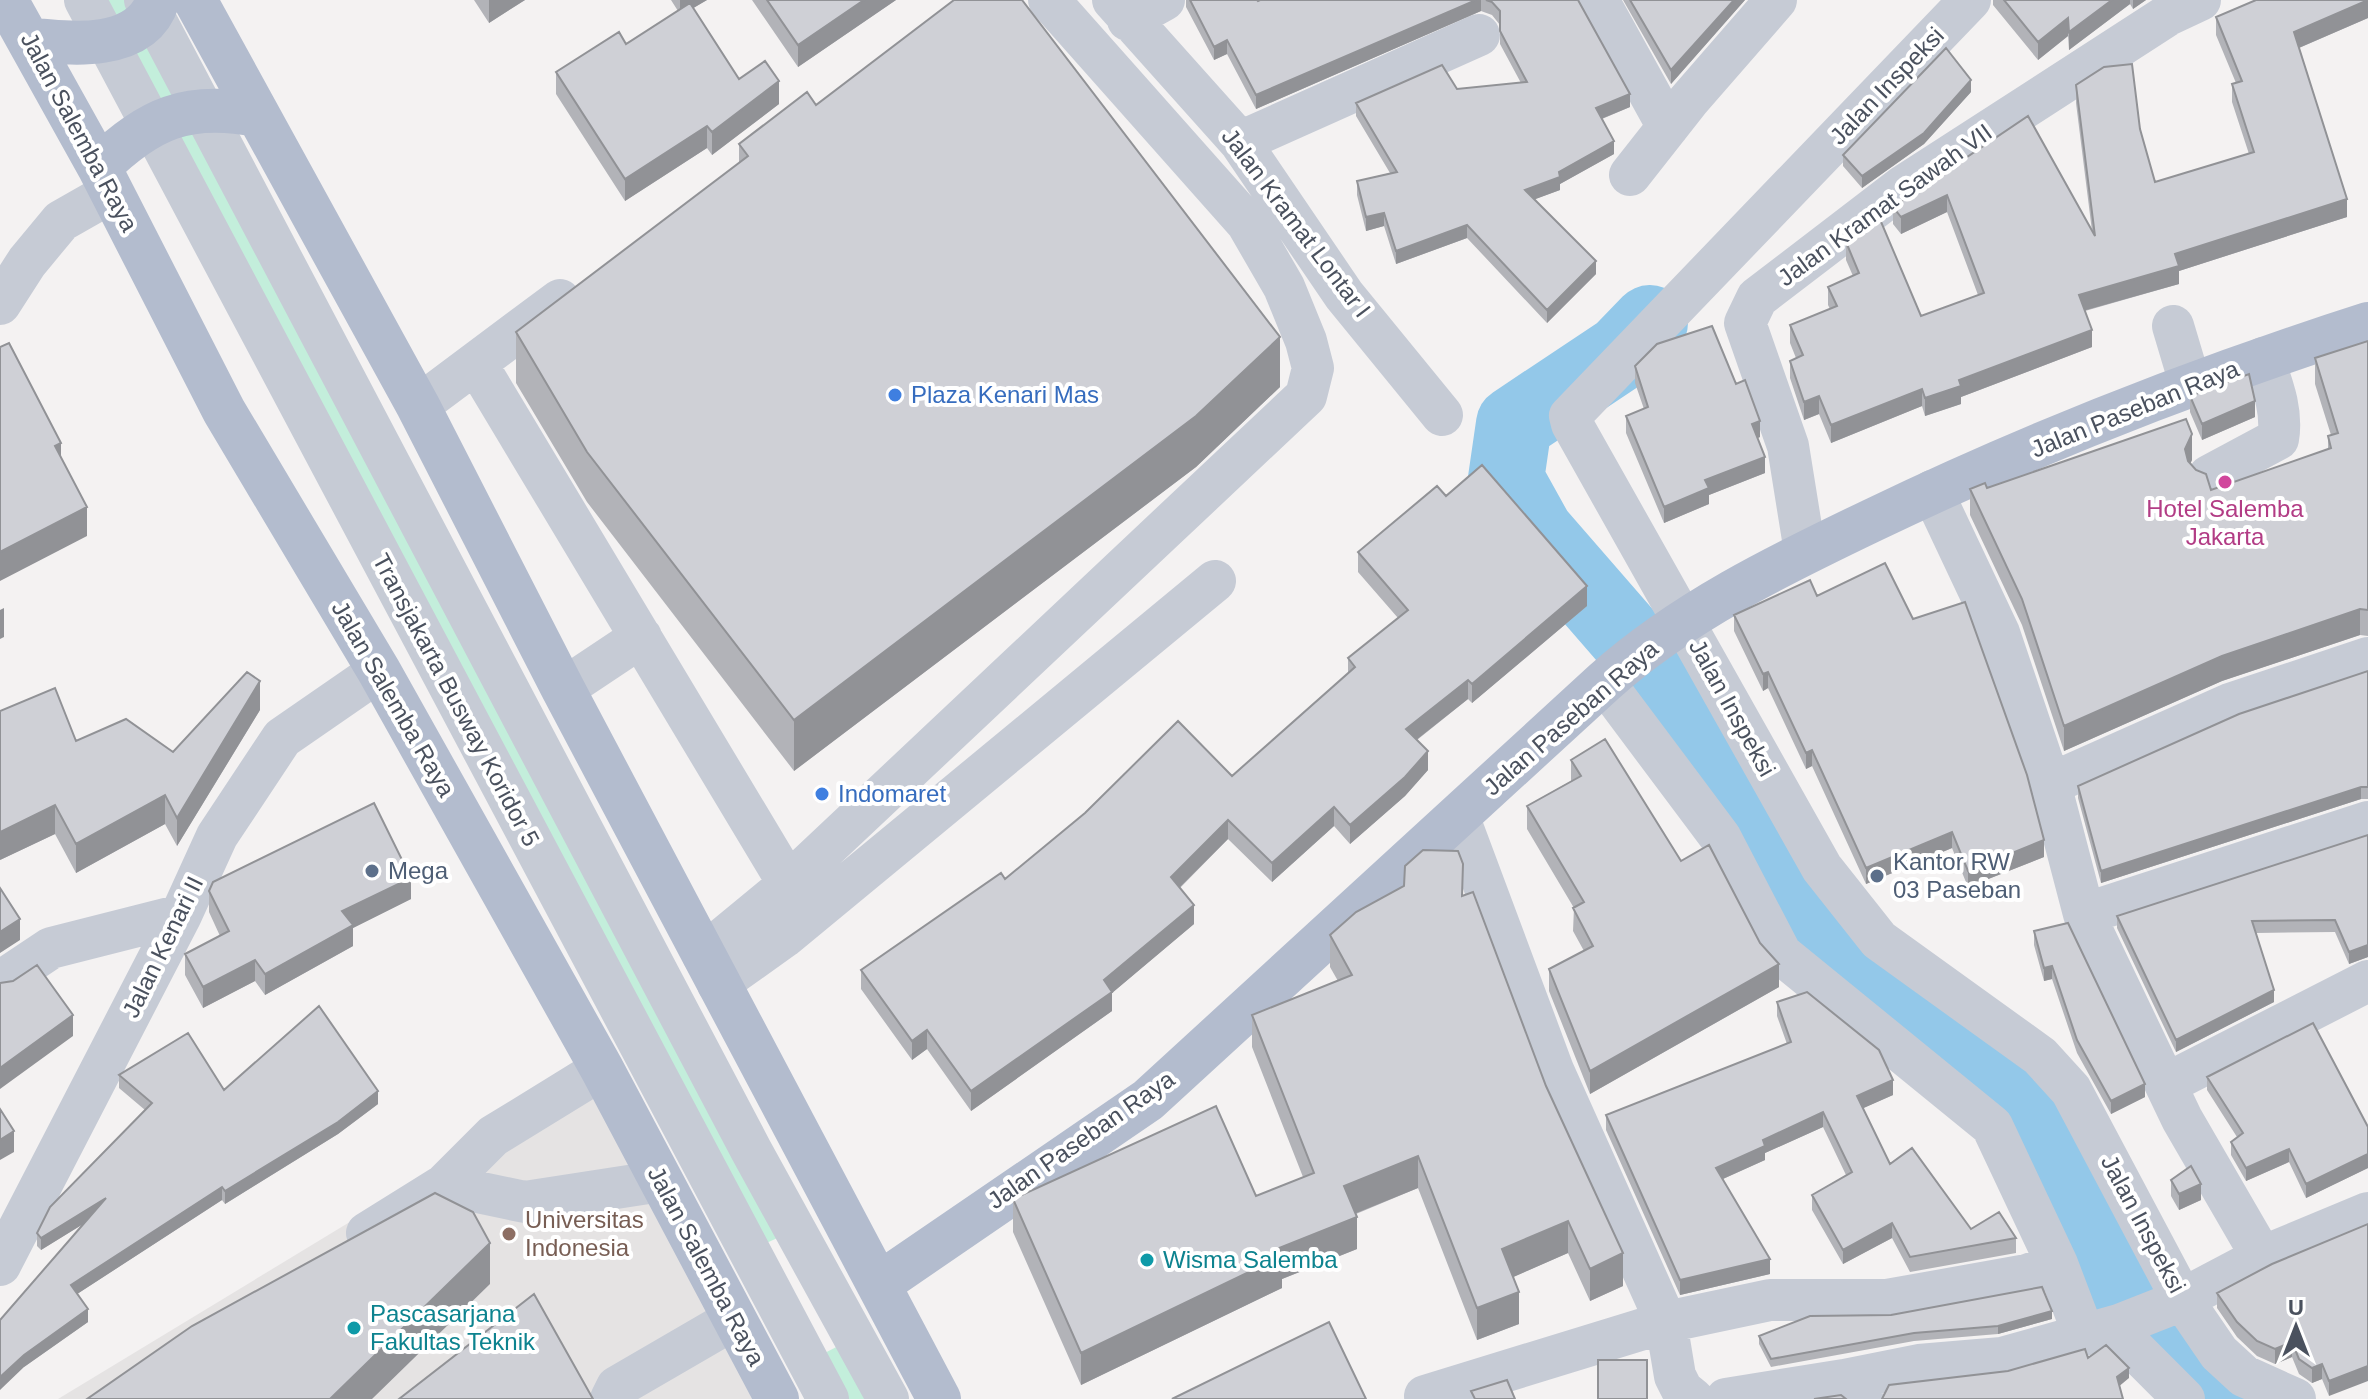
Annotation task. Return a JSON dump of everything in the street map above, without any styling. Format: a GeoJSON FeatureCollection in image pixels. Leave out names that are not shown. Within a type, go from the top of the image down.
{"type":"FeatureCollection","features":[{"type":"Feature","properties":{"kind":"main road","name":"Jalan Salemba Raya"},"geometry":{"type":"LineString","coordinates":[[6,0],[105,180],[224,411],[379,671],[602,1069],[777,1399]]}},
{"type":"Feature","properties":{"kind":"main road"},"geometry":{"type":"LineString","coordinates":[[195,0],[418,406],[710,970],[939,1399]]}},
{"type":"Feature","properties":{"kind":"main road"},"geometry":{"type":"LineString","coordinates":[[28,39],[86,44],[106,40],[142,25],[152,5]]}},
{"type":"Feature","properties":{"kind":"main road"},"geometry":{"type":"LineString","coordinates":[[105,180],[124,142],[151,124],[204,111],[257,115]]}},
{"type":"Feature","properties":{"kind":"main road","name":"Jalan Paseban Raya"},"geometry":{"type":"LineString","coordinates":[[879,1284],[1148,1100],[1614,673],[1678,625],[1805,552],[1932,491],[2190,383],[2368,324]]}},
{"type":"Feature","properties":{"kind":"street","name":"Transjakarta Busway Koridor 5"},"geometry":{"type":"LineString","coordinates":[[85,0],[240,297],[426,638],[518,820],[736,1222],[828,1399]]}},
{"type":"Feature","properties":{"kind":"street"},"geometry":{"type":"LineString","coordinates":[[710,970],[788,883],[1306,396],[1313,368],[1306,341],[1284,287],[1247,223],[1049,0]]}},
{"type":"Feature","properties":{"kind":"street"},"geometry":{"type":"LineString","coordinates":[[1120,10],[1164,0]]}},
{"type":"Feature","properties":{"kind":"street"},"geometry":{"type":"LineString","coordinates":[[1598,0],[1668,127]]}},
{"type":"Feature","properties":{"kind":"street"},"geometry":{"type":"LineString","coordinates":[[1630,175],[1776,0]]}},
{"type":"Feature","properties":{"kind":"street","name":"Jalan Inspeksi"},"geometry":{"type":"LineString","coordinates":[[1970,0],[1570,416],[1678,625],[1822,868],[1879,940],[2040,1056],[2071,1090],[2179,1301],[2219,1353],[2244,1376],[2295,1399]]}},
{"type":"Feature","properties":{"kind":"street","name":"Jalan Kramat Sawah VII"},"geometry":{"type":"LineString","coordinates":[[1805,552],[1788,446],[1745,323],[1757,298],[1902,187],[2168,15],[2200,0]]}},
{"type":"Feature","properties":{"kind":"street"},"geometry":{"type":"LineString","coordinates":[[152,5],[204,111],[751,1150],[888,1399]]}},
{"type":"Feature","properties":{"kind":"street","name":"Jalan Kramat Lontar I"},"geometry":{"type":"LineString","coordinates":[[1120,10],[1240,142],[1344,295],[1442,415]]}},
{"type":"Feature","properties":{"kind":"street"},"geometry":{"type":"LineString","coordinates":[[1240,142],[1479,35]]}},
{"type":"Feature","properties":{"kind":"street"},"geometry":{"type":"LineString","coordinates":[[0,304],[27,262],[61,221],[105,180]]}},
{"type":"Feature","properties":{"kind":"street"},"geometry":{"type":"LineString","coordinates":[[418,406],[590,277]]}},
{"type":"Feature","properties":{"kind":"street"},"geometry":{"type":"LineString","coordinates":[[2173,326],[2190,383]]}},
{"type":"Feature","properties":{"kind":"street"},"geometry":{"type":"LineString","coordinates":[[2209,476],[2278,439],[2281,424],[2277,402],[2263,358]]}},
{"type":"Feature","properties":{"kind":"street"},"geometry":{"type":"LineString","coordinates":[[476,363],[788,883]]}},
{"type":"Feature","properties":{"kind":"street"},"geometry":{"type":"LineString","coordinates":[[1932,491],[1999,633],[2050,784],[2084,914],[2166,1084],[2262,1257]]}},
{"type":"Feature","properties":{"kind":"street"},"geometry":{"type":"LineString","coordinates":[[710,970],[784,937],[1215,581]]}},
{"type":"Feature","properties":{"kind":"street"},"geometry":{"type":"LineString","coordinates":[[563,689],[641,637]]}},
{"type":"Feature","properties":{"kind":"street"},"geometry":{"type":"LineString","coordinates":[[2050,784],[2230,704],[2368,658]]}},
{"type":"Feature","properties":{"kind":"street","name":"Jalan Kenari II"},"geometry":{"type":"LineString","coordinates":[[0,1265],[181,915],[217,836],[282,738],[379,671]]}},
{"type":"Feature","properties":{"kind":"street"},"geometry":{"type":"LineString","coordinates":[[1614,673],[1720,837],[1781,954],[1992,1126],[2057,1264],[2105,1329],[2184,1399]]}},
{"type":"Feature","properties":{"kind":"street"},"geometry":{"type":"LineString","coordinates":[[1459,818],[1553,1070],[1666,1322],[1675,1376],[1682,1390],[1693,1399]]}},
{"type":"Feature","properties":{"kind":"street"},"geometry":{"type":"LineString","coordinates":[[2084,914],[2368,822]]}},
{"type":"Feature","properties":{"kind":"street"},"geometry":{"type":"LineString","coordinates":[[0,982],[51,948],[181,915]]}},
{"type":"Feature","properties":{"kind":"street"},"geometry":{"type":"LineString","coordinates":[[2166,1084],[2368,981]]}},
{"type":"Feature","properties":{"kind":"street"},"geometry":{"type":"LineString","coordinates":[[339,1250],[444,1185],[493,1136],[602,1069]]}},
{"type":"Feature","properties":{"kind":"street"},"geometry":{"type":"LineString","coordinates":[[444,1185],[525,1202],[661,1181]]}},
{"type":"Feature","properties":{"kind":"street"},"geometry":{"type":"LineString","coordinates":[[1726,1399],[1855,1389],[1919,1365],[2002,1358],[2105,1329],[2179,1301],[2262,1257],[2368,1213]]}},
{"type":"Feature","properties":{"kind":"street"},"geometry":{"type":"LineString","coordinates":[[1425,1396],[1666,1322],[1798,1297],[1887,1300],[2027,1275],[2057,1264]]}},
{"type":"Feature","properties":{"kind":"street"},"geometry":{"type":"LineString","coordinates":[[611,1399],[617,1387],[734,1319]]}},
{"type":"Feature","properties":{"kind":"shaded area","name":"Universitas Indonesia"},"geometry":{"type":"Polygon","coordinates":[[[602,1069],[775,1399],[58,1399],[602,1069]]]}},
{"type":"Feature","properties":{"kind":"green space"},"geometry":{"type":"Polygon","coordinates":[[[85,0],[145,0],[795,1230],[751,1250],[85,0]]]}},
{"type":"Feature","properties":{"kind":"green space"},"geometry":{"type":"Polygon","coordinates":[[[854,1338],[886,1399],[828,1399],[809,1361],[854,1338]]]}},
{"type":"Feature","properties":{"kind":"building"},"geometry":{"type":"Polygon","coordinates":[[[767,0],[864,0],[798,45],[767,0]]]}},
{"type":"Feature","properties":{"kind":"building","name":"Plaza Kenari Mas"},"geometry":{"type":"Polygon","coordinates":[[[954,0],[1022,0],[1280,337],[1196,416],[794,720],[587,452],[516,332],[748,156],[739,144],[807,92],[816,105],[954,0]]]}},
{"type":"Feature","properties":{"kind":"building"},"geometry":{"type":"Polygon","coordinates":[[[1190,0],[1476,0],[1256,95],[1227,40],[1214,47],[1190,0]]]}},
{"type":"Feature","properties":{"kind":"building"},"geometry":{"type":"Polygon","coordinates":[[[1486,0],[1578,0],[1630,94],[1596,108],[1614,141],[1559,172],[1560,177],[1525,190],[1596,261],[1547,310],[1467,225],[1396,251],[1384,213],[1366,217],[1357,181],[1397,172],[1356,103],[1442,65],[1457,89],[1527,82],[1500,31],[1500,11],[1486,0]]]}},
{"type":"Feature","properties":{"kind":"building"},"geometry":{"type":"Polygon","coordinates":[[[1630,0],[1734,0],[1671,70],[1630,0]]]}},
{"type":"Feature","properties":{"kind":"building"},"geometry":{"type":"Polygon","coordinates":[[[2004,0],[2112,0],[2069,32],[2068,18],[2038,42],[2004,0]]]}},
{"type":"Feature","properties":{"kind":"building"},"geometry":{"type":"Polygon","coordinates":[[[2256,0],[2368,0],[2294,32],[2347,199],[2175,254],[2179,266],[2079,295],[2092,330],[1959,380],[1961,386],[1925,398],[1922,389],[1831,425],[1819,396],[1804,402],[1790,361],[1803,355],[1790,325],[1837,306],[1828,287],[1859,273],[1846,242],[1879,217],[1921,316],[1984,293],[1947,195],[1901,217],[1893,207],[2028,116],[2095,236],[2076,85],[2104,67],[2132,64],[2140,129],[2155,182],[2254,152],[2232,84],[2242,81],[2216,17],[2256,0]]]}},
{"type":"Feature","properties":{"kind":"building"},"geometry":{"type":"Polygon","coordinates":[[[690,3],[739,79],[765,61],[779,81],[712,132],[707,126],[625,179],[556,72],[619,32],[626,44],[690,3]]]}},
{"type":"Feature","properties":{"kind":"building"},"geometry":{"type":"Polygon","coordinates":[[[1946,48],[1971,80],[1924,133],[1862,176],[1843,155],[1946,48]]]}},
{"type":"Feature","properties":{"kind":"building"},"geometry":{"type":"Polygon","coordinates":[[[1712,326],[1736,384],[1745,380],[1760,421],[1752,424],[1765,457],[1705,480],[1709,488],[1664,507],[1626,416],[1648,407],[1635,366],[1657,344],[1712,326]]]}},
{"type":"Feature","properties":{"kind":"building"},"geometry":{"type":"Polygon","coordinates":[[[2368,341],[2368,610],[2360,609],[2222,656],[2064,726],[2022,599],[1970,489],[1985,483],[1987,488],[2186,419],[2192,434],[2185,449],[2188,461],[2196,470],[2206,474],[2211,490],[2331,448],[2328,436],[2338,433],[2315,358],[2368,341]]]}},
{"type":"Feature","properties":{"kind":"building"},"geometry":{"type":"Polygon","coordinates":[[[9,343],[61,443],[55,446],[87,507],[0,552],[0,347],[9,343]]]}},
{"type":"Feature","properties":{"kind":"building"},"geometry":{"type":"Polygon","coordinates":[[[2249,374],[2255,401],[2202,424],[2190,396],[2249,374]]]}},
{"type":"Feature","properties":{"kind":"building"},"geometry":{"type":"Polygon","coordinates":[[[1482,465],[1587,586],[1472,684],[1468,680],[1406,729],[1428,751],[1405,777],[1350,825],[1334,807],[1272,863],[1228,820],[1171,877],[1194,905],[1104,980],[1112,992],[971,1091],[927,1030],[912,1041],[861,970],[1001,873],[1005,879],[1085,813],[1178,721],[1232,776],[1355,667],[1348,658],[1408,610],[1358,552],[1437,486],[1446,496],[1482,465]]]}},
{"type":"Feature","properties":{"kind":"building"},"geometry":{"type":"Polygon","coordinates":[[[1885,563],[1913,619],[1965,602],[2027,775],[2044,840],[1968,871],[1952,832],[1866,868],[1812,750],[1806,753],[1768,672],[1763,674],[1734,615],[1810,580],[1817,596],[1885,563]]]}},
{"type":"Feature","properties":{"kind":"building"},"geometry":{"type":"Polygon","coordinates":[[[2368,671],[2368,787],[2101,871],[2078,786],[2239,714],[2368,671]]]}},
{"type":"Feature","properties":{"kind":"building"},"geometry":{"type":"Polygon","coordinates":[[[247,672],[260,681],[177,818],[165,795],[76,844],[55,805],[0,832],[0,711],[55,688],[76,741],[126,719],[173,752],[247,672]]]}},
{"type":"Feature","properties":{"kind":"building"},"geometry":{"type":"Polygon","coordinates":[[[1605,739],[1681,861],[1709,845],[1760,943],[1779,964],[1590,1071],[1549,969],[1593,946],[1573,908],[1584,902],[1527,806],[1581,776],[1571,760],[1605,739]]]}},
{"type":"Feature","properties":{"kind":"building"},"geometry":{"type":"Polygon","coordinates":[[[374,803],[411,878],[342,911],[353,925],[265,974],[255,960],[203,987],[185,954],[229,931],[209,891],[213,882],[374,803]]]}},
{"type":"Feature","properties":{"kind":"building"},"geometry":{"type":"Polygon","coordinates":[[[2368,835],[2368,945],[2349,952],[2335,920],[2252,921],[2274,990],[2176,1040],[2117,916],[2368,835]]]}},
{"type":"Feature","properties":{"kind":"building"},"geometry":{"type":"Polygon","coordinates":[[[1423,850],[1458,851],[1463,864],[1462,896],[1473,892],[1546,1086],[1623,1253],[1590,1269],[1568,1221],[1502,1249],[1519,1292],[1477,1308],[1418,1156],[1344,1186],[1357,1217],[1279,1248],[1282,1256],[1081,1353],[1013,1199],[1216,1106],[1256,1196],[1314,1173],[1252,1015],[1352,975],[1330,935],[1356,912],[1404,886],[1405,866],[1423,850]]]}},
{"type":"Feature","properties":{"kind":"building"},"geometry":{"type":"Polygon","coordinates":[[[0,888],[20,919],[0,932],[0,888]]]}},
{"type":"Feature","properties":{"kind":"building"},"geometry":{"type":"Polygon","coordinates":[[[2068,923],[2145,1084],[2111,1101],[2077,1040],[2052,966],[2044,968],[2034,931],[2068,923]]]}},
{"type":"Feature","properties":{"kind":"building"},"geometry":{"type":"Polygon","coordinates":[[[37,965],[73,1015],[0,1068],[0,983],[13,981],[37,965]]]}},
{"type":"Feature","properties":{"kind":"building"},"geometry":{"type":"Polygon","coordinates":[[[1807,992],[1879,1050],[1893,1080],[1857,1096],[1890,1164],[1912,1148],[1971,1229],[1999,1212],[2016,1238],[1910,1257],[1892,1223],[1843,1250],[1812,1195],[1852,1172],[1823,1112],[1763,1140],[1765,1146],[1716,1168],[1770,1259],[1680,1280],[1606,1115],[1791,1042],[1777,1002],[1807,992]]]}},
{"type":"Feature","properties":{"kind":"building"},"geometry":{"type":"Polygon","coordinates":[[[319,1006],[378,1091],[338,1122],[225,1191],[222,1187],[71,1285],[88,1309],[24,1355],[0,1377],[0,1320],[106,1198],[41,1238],[37,1233],[50,1207],[152,1103],[119,1075],[188,1033],[224,1090],[319,1006]]]}},
{"type":"Feature","properties":{"kind":"building"},"geometry":{"type":"Polygon","coordinates":[[[2313,1023],[2368,1127],[2368,1154],[2306,1184],[2289,1149],[2246,1168],[2231,1142],[2243,1133],[2207,1077],[2313,1023]]]}},
{"type":"Feature","properties":{"kind":"building"},"geometry":{"type":"Polygon","coordinates":[[[0,1109],[14,1131],[0,1140],[0,1109]]]}},
{"type":"Feature","properties":{"kind":"building"},"geometry":{"type":"Polygon","coordinates":[[[2191,1166],[2201,1184],[2179,1194],[2171,1180],[2191,1166]]]}},
{"type":"Feature","properties":{"kind":"building"},"geometry":{"type":"Polygon","coordinates":[[[435,1193],[473,1212],[490,1243],[330,1399],[87,1399],[192,1326],[435,1193]]]}},
{"type":"Feature","properties":{"kind":"building"},"geometry":{"type":"Polygon","coordinates":[[[2368,1224],[2368,1366],[2329,1381],[2322,1364],[2312,1368],[2299,1359],[2292,1342],[2275,1349],[2257,1341],[2237,1322],[2217,1293],[2272,1264],[2368,1224]]]}},
{"type":"Feature","properties":{"kind":"building"},"geometry":{"type":"Polygon","coordinates":[[[2042,1287],[2052,1311],[1998,1326],[1914,1333],[1771,1359],[1759,1336],[1810,1316],[1891,1315],[2042,1287]]]}},
{"type":"Feature","properties":{"kind":"building"},"geometry":{"type":"Polygon","coordinates":[[[534,1294],[593,1399],[399,1399],[534,1294]]]}},
{"type":"Feature","properties":{"kind":"building"},"geometry":{"type":"Polygon","coordinates":[[[1329,1322],[1366,1399],[1172,1399],[1329,1322]]]}},
{"type":"Feature","properties":{"kind":"building"},"geometry":{"type":"Polygon","coordinates":[[[2106,1345],[2129,1368],[2117,1377],[2123,1399],[1882,1399],[1889,1385],[2008,1371],[2085,1349],[2088,1358],[2106,1345]]]}},
{"type":"Feature","properties":{"kind":"building"},"geometry":{"type":"Polygon","coordinates":[[[1598,1360],[1647,1360],[1647,1399],[1598,1399],[1598,1360]]]}},
{"type":"Feature","properties":{"kind":"building"},"geometry":{"type":"Polygon","coordinates":[[[1507,1380],[1515,1399],[1475,1399],[1471,1391],[1507,1380]]]}},
{"type":"Feature","properties":{"kind":"building"},"geometry":{"type":"Polygon","coordinates":[[[1841,1395],[1846,1399],[1814,1399],[1841,1395]]]}},
{"type":"Feature","properties":{"kind":"waterway"},"geometry":{"type":"LineString","coordinates":[[1650,323],[1622,352],[1514,424],[1506,479],[1536,533],[1709,732],[1826,934],[2044,1104],[2143,1336],[2223,1399]]}},
{"type":"Feature","properties":{"kind":"place","name":"Plaza Kenari Mas"},"geometry":{"type":"Point","coordinates":[895,395]}},
{"type":"Feature","properties":{"kind":"place","name":"Hotel Salemba Jakarta"},"geometry":{"type":"Point","coordinates":[2225,482]}},
{"type":"Feature","properties":{"kind":"place","name":"Indomaret"},"geometry":{"type":"Point","coordinates":[822,794]}},
{"type":"Feature","properties":{"kind":"place","name":"Mega"},"geometry":{"type":"Point","coordinates":[372,871]}},
{"type":"Feature","properties":{"kind":"place","name":"Kantor RW 03 Paseban"},"geometry":{"type":"Point","coordinates":[1877,876]}},
{"type":"Feature","properties":{"kind":"place","name":"Universitas Indonesia"},"geometry":{"type":"Point","coordinates":[509,1234]}},
{"type":"Feature","properties":{"kind":"place","name":"Wisma Salemba"},"geometry":{"type":"Point","coordinates":[1147,1260]}},
{"type":"Feature","properties":{"kind":"place","name":"Pascasarjana Fakultas Teknik"},"geometry":{"type":"Point","coordinates":[354,1328]}}]}
